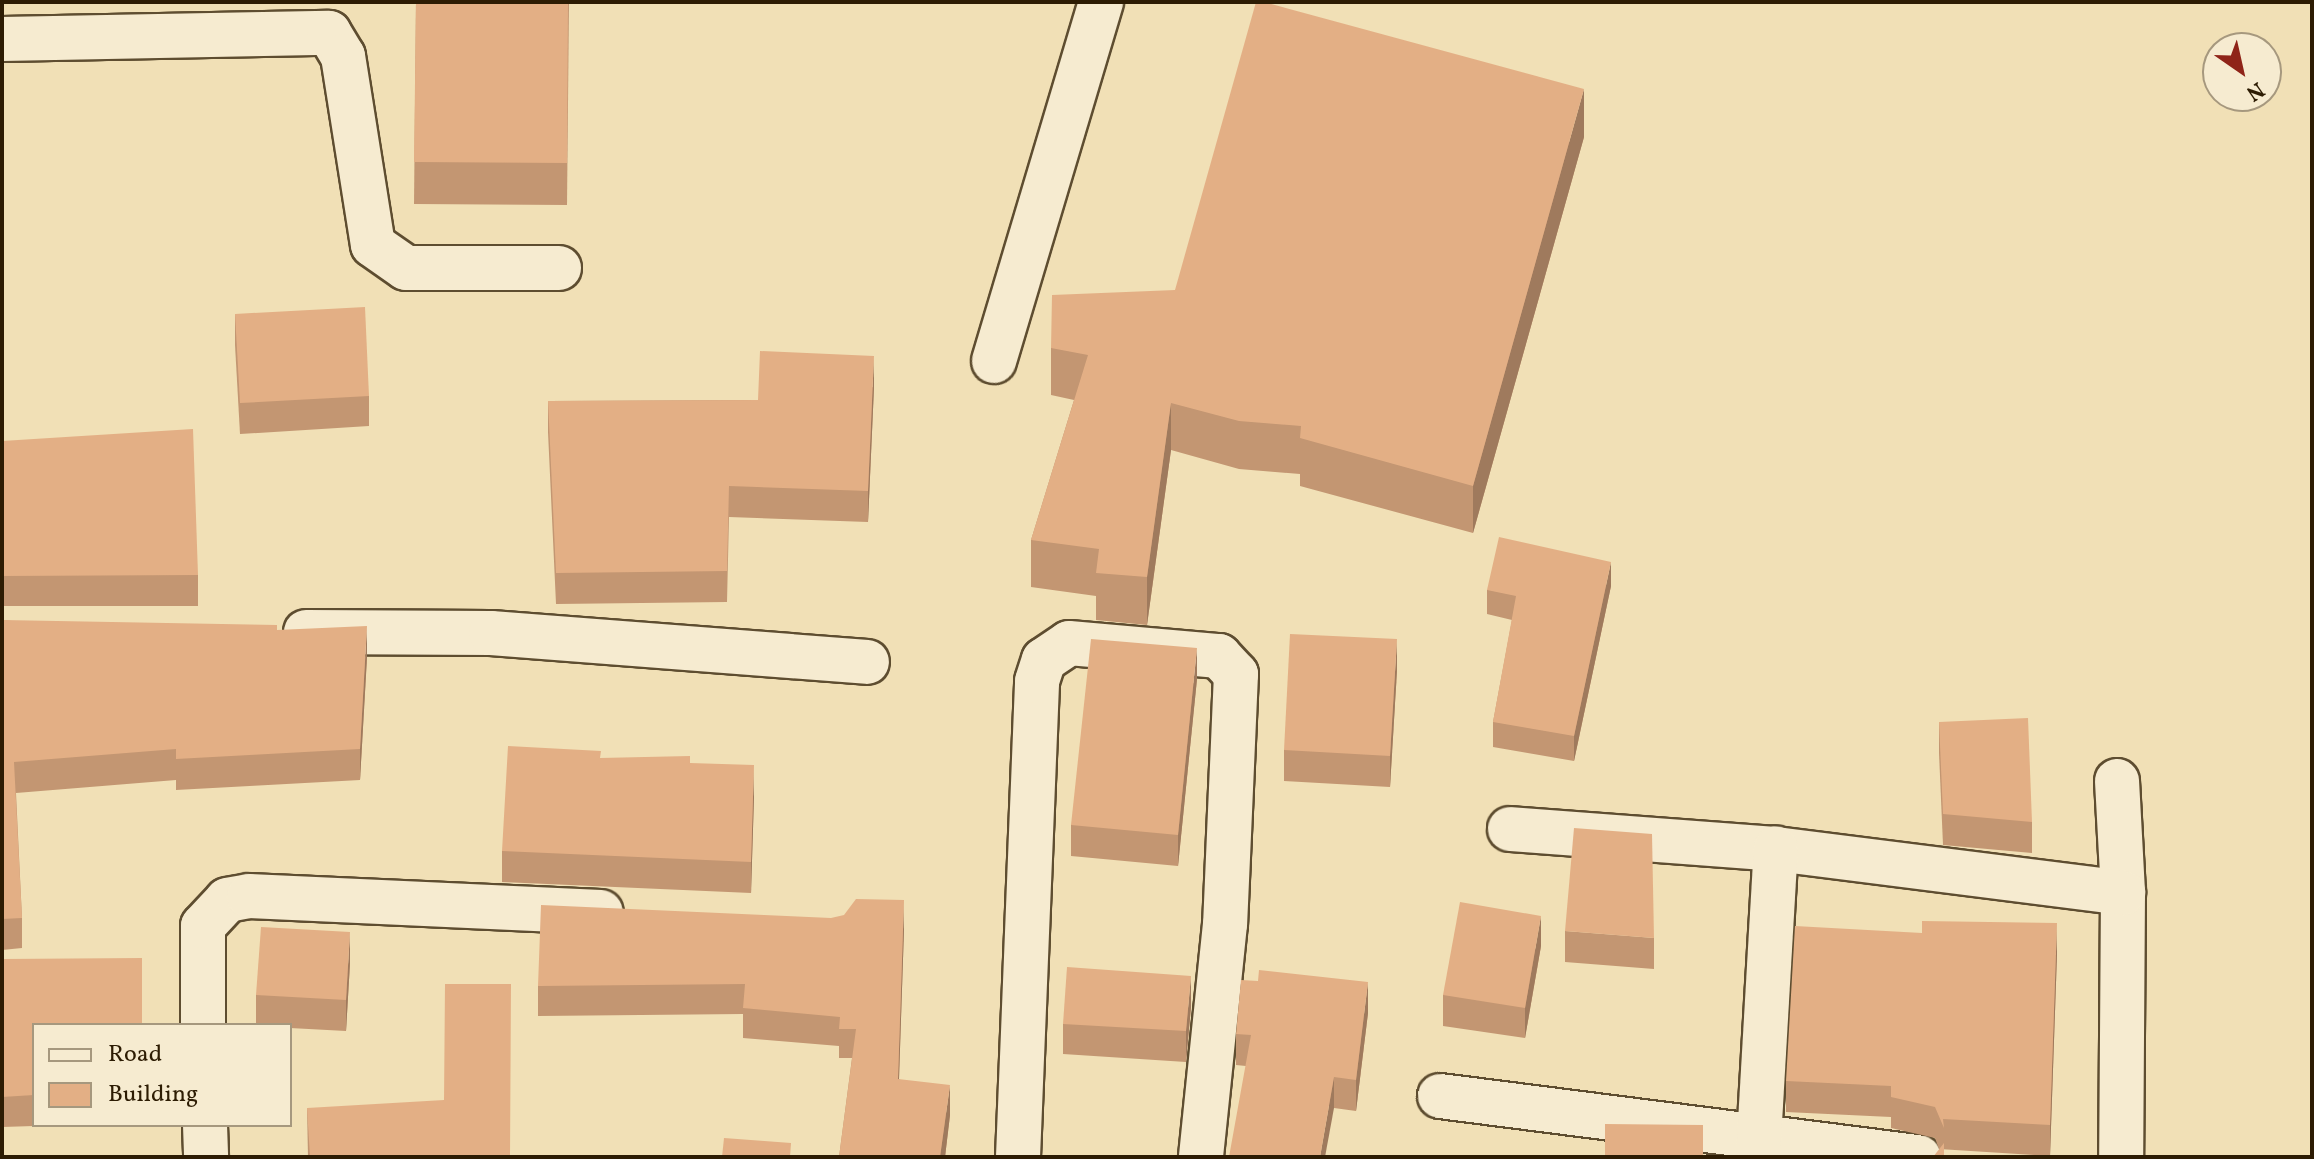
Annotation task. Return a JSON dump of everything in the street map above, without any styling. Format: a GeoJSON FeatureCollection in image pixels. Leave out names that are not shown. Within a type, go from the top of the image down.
{"type":"FeatureCollection","features":[{"type":"Feature","properties":{"kind":"street"},"geometry":{"type":"LineString","coordinates":[[994,361],[1101,2]]}},
{"type":"Feature","properties":{"kind":"street"},"geometry":{"type":"LineString","coordinates":[[2,39],[329,33],[343,56],[373,245],[406,268],[559,268]]}},
{"type":"Feature","properties":{"kind":"street"},"geometry":{"type":"LineString","coordinates":[[270,632],[491,633],[867,662]]}},
{"type":"Feature","properties":{"kind":"street"},"geometry":{"type":"LineString","coordinates":[[1018,1157],[1037,681],[1044,660],[1069,643],[1219,656],[1236,674],[1225,924],[1201,1157]]}},
{"type":"Feature","properties":{"kind":"street"},"geometry":{"type":"LineString","coordinates":[[2117,781],[2123,893],[2121,1157]]}},
{"type":"Feature","properties":{"kind":"street"},"geometry":{"type":"LineString","coordinates":[[1510,829],[1776,849],[2123,893]]}},
{"type":"Feature","properties":{"kind":"street"},"geometry":{"type":"LineString","coordinates":[[1759,1147],[1776,849]]}},
{"type":"Feature","properties":{"kind":"street"},"geometry":{"type":"LineString","coordinates":[[203,1023],[203,926],[227,900],[249,896],[643,914]]}},
{"type":"Feature","properties":{"kind":"street"},"geometry":{"type":"LineString","coordinates":[[1440,1096],[1759,1147],[1919,1157]]}},
{"type":"Feature","properties":{"kind":"street"},"geometry":{"type":"LineString","coordinates":[[205,1127],[206,1157]]}},
{"type":"Feature","properties":{"kind":"building"},"geometry":{"type":"Polygon","coordinates":[[[416,2],[568,2],[567,163],[414,162],[416,2]]]}},
{"type":"Feature","properties":{"kind":"building"},"geometry":{"type":"Polygon","coordinates":[[[1256,2],[1584,89],[1473,486],[1300,438],[1301,426],[1239,421],[1171,403],[1147,577],[1096,573],[1099,549],[1031,540],[1088,355],[1051,348],[1052,295],[1175,290],[1256,2]]]}},
{"type":"Feature","properties":{"kind":"building"},"geometry":{"type":"Polygon","coordinates":[[[365,307],[369,396],[240,403],[235,314],[365,307]]]}},
{"type":"Feature","properties":{"kind":"building"},"geometry":{"type":"Polygon","coordinates":[[[760,351],[874,356],[868,491],[729,486],[727,571],[556,573],[548,401],[758,400],[760,351]]]}},
{"type":"Feature","properties":{"kind":"building"},"geometry":{"type":"Polygon","coordinates":[[[193,429],[198,575],[2,576],[2,441],[193,429]]]}},
{"type":"Feature","properties":{"kind":"building"},"geometry":{"type":"Polygon","coordinates":[[[1499,537],[1611,562],[1574,736],[1493,722],[1516,596],[1487,590],[1499,537]]]}},
{"type":"Feature","properties":{"kind":"building"},"geometry":{"type":"Polygon","coordinates":[[[2,620],[277,625],[277,630],[367,626],[360,749],[176,759],[176,749],[14,762],[22,918],[2,919],[2,620]]]}},
{"type":"Feature","properties":{"kind":"building"},"geometry":{"type":"Polygon","coordinates":[[[1290,634],[1397,639],[1390,756],[1284,750],[1290,634]]]}},
{"type":"Feature","properties":{"kind":"building"},"geometry":{"type":"Polygon","coordinates":[[[1091,639],[1197,648],[1178,835],[1071,825],[1091,639]]]}},
{"type":"Feature","properties":{"kind":"building"},"geometry":{"type":"Polygon","coordinates":[[[2028,718],[2032,822],[1943,814],[1939,722],[2028,718]]]}},
{"type":"Feature","properties":{"kind":"building"},"geometry":{"type":"Polygon","coordinates":[[[508,746],[601,751],[600,758],[690,756],[690,763],[754,765],[751,862],[502,851],[508,746]]]}},
{"type":"Feature","properties":{"kind":"building"},"geometry":{"type":"Polygon","coordinates":[[[1574,828],[1652,834],[1654,938],[1565,931],[1574,828]]]}},
{"type":"Feature","properties":{"kind":"building"},"geometry":{"type":"Polygon","coordinates":[[[856,899],[904,900],[898,1079],[950,1085],[940,1157],[839,1157],[856,1029],[839,1029],[840,1017],[743,1008],[745,984],[538,986],[541,905],[831,918],[844,915],[856,899]]]}},
{"type":"Feature","properties":{"kind":"building"},"geometry":{"type":"Polygon","coordinates":[[[1460,902],[1541,916],[1525,1008],[1443,995],[1460,902]]]}},
{"type":"Feature","properties":{"kind":"building"},"geometry":{"type":"Polygon","coordinates":[[[1922,921],[2057,923],[2050,1125],[1943,1119],[1944,1128],[1935,1107],[1891,1097],[1891,1086],[1786,1081],[1795,926],[1922,933],[1922,921]]]}},
{"type":"Feature","properties":{"kind":"building"},"geometry":{"type":"Polygon","coordinates":[[[261,927],[350,932],[346,1000],[256,995],[261,927]]]}},
{"type":"Feature","properties":{"kind":"building"},"geometry":{"type":"Polygon","coordinates":[[[142,958],[142,1023],[32,1023],[32,1095],[2,1097],[2,959],[142,958]]]}},
{"type":"Feature","properties":{"kind":"building"},"geometry":{"type":"Polygon","coordinates":[[[1067,967],[1191,976],[1186,1031],[1063,1024],[1067,967]]]}},
{"type":"Feature","properties":{"kind":"building"},"geometry":{"type":"Polygon","coordinates":[[[1259,970],[1368,982],[1356,1080],[1334,1077],[1320,1157],[1229,1157],[1251,1035],[1236,1034],[1241,980],[1258,981],[1259,970]]]}},
{"type":"Feature","properties":{"kind":"building"},"geometry":{"type":"Polygon","coordinates":[[[445,984],[511,984],[510,1157],[310,1157],[307,1108],[444,1100],[445,984]]]}},
{"type":"Feature","properties":{"kind":"building"},"geometry":{"type":"Polygon","coordinates":[[[1605,1124],[1703,1125],[1703,1157],[1605,1157],[1605,1124]]]}},
{"type":"Feature","properties":{"kind":"building"},"geometry":{"type":"Polygon","coordinates":[[[724,1138],[791,1143],[790,1157],[722,1157],[724,1138]]]}},
{"type":"Feature","properties":{"kind":"building"},"geometry":{"type":"Polygon","coordinates":[[[1944,1143],[1944,1157],[1933,1157],[1944,1143]]]}}]}
